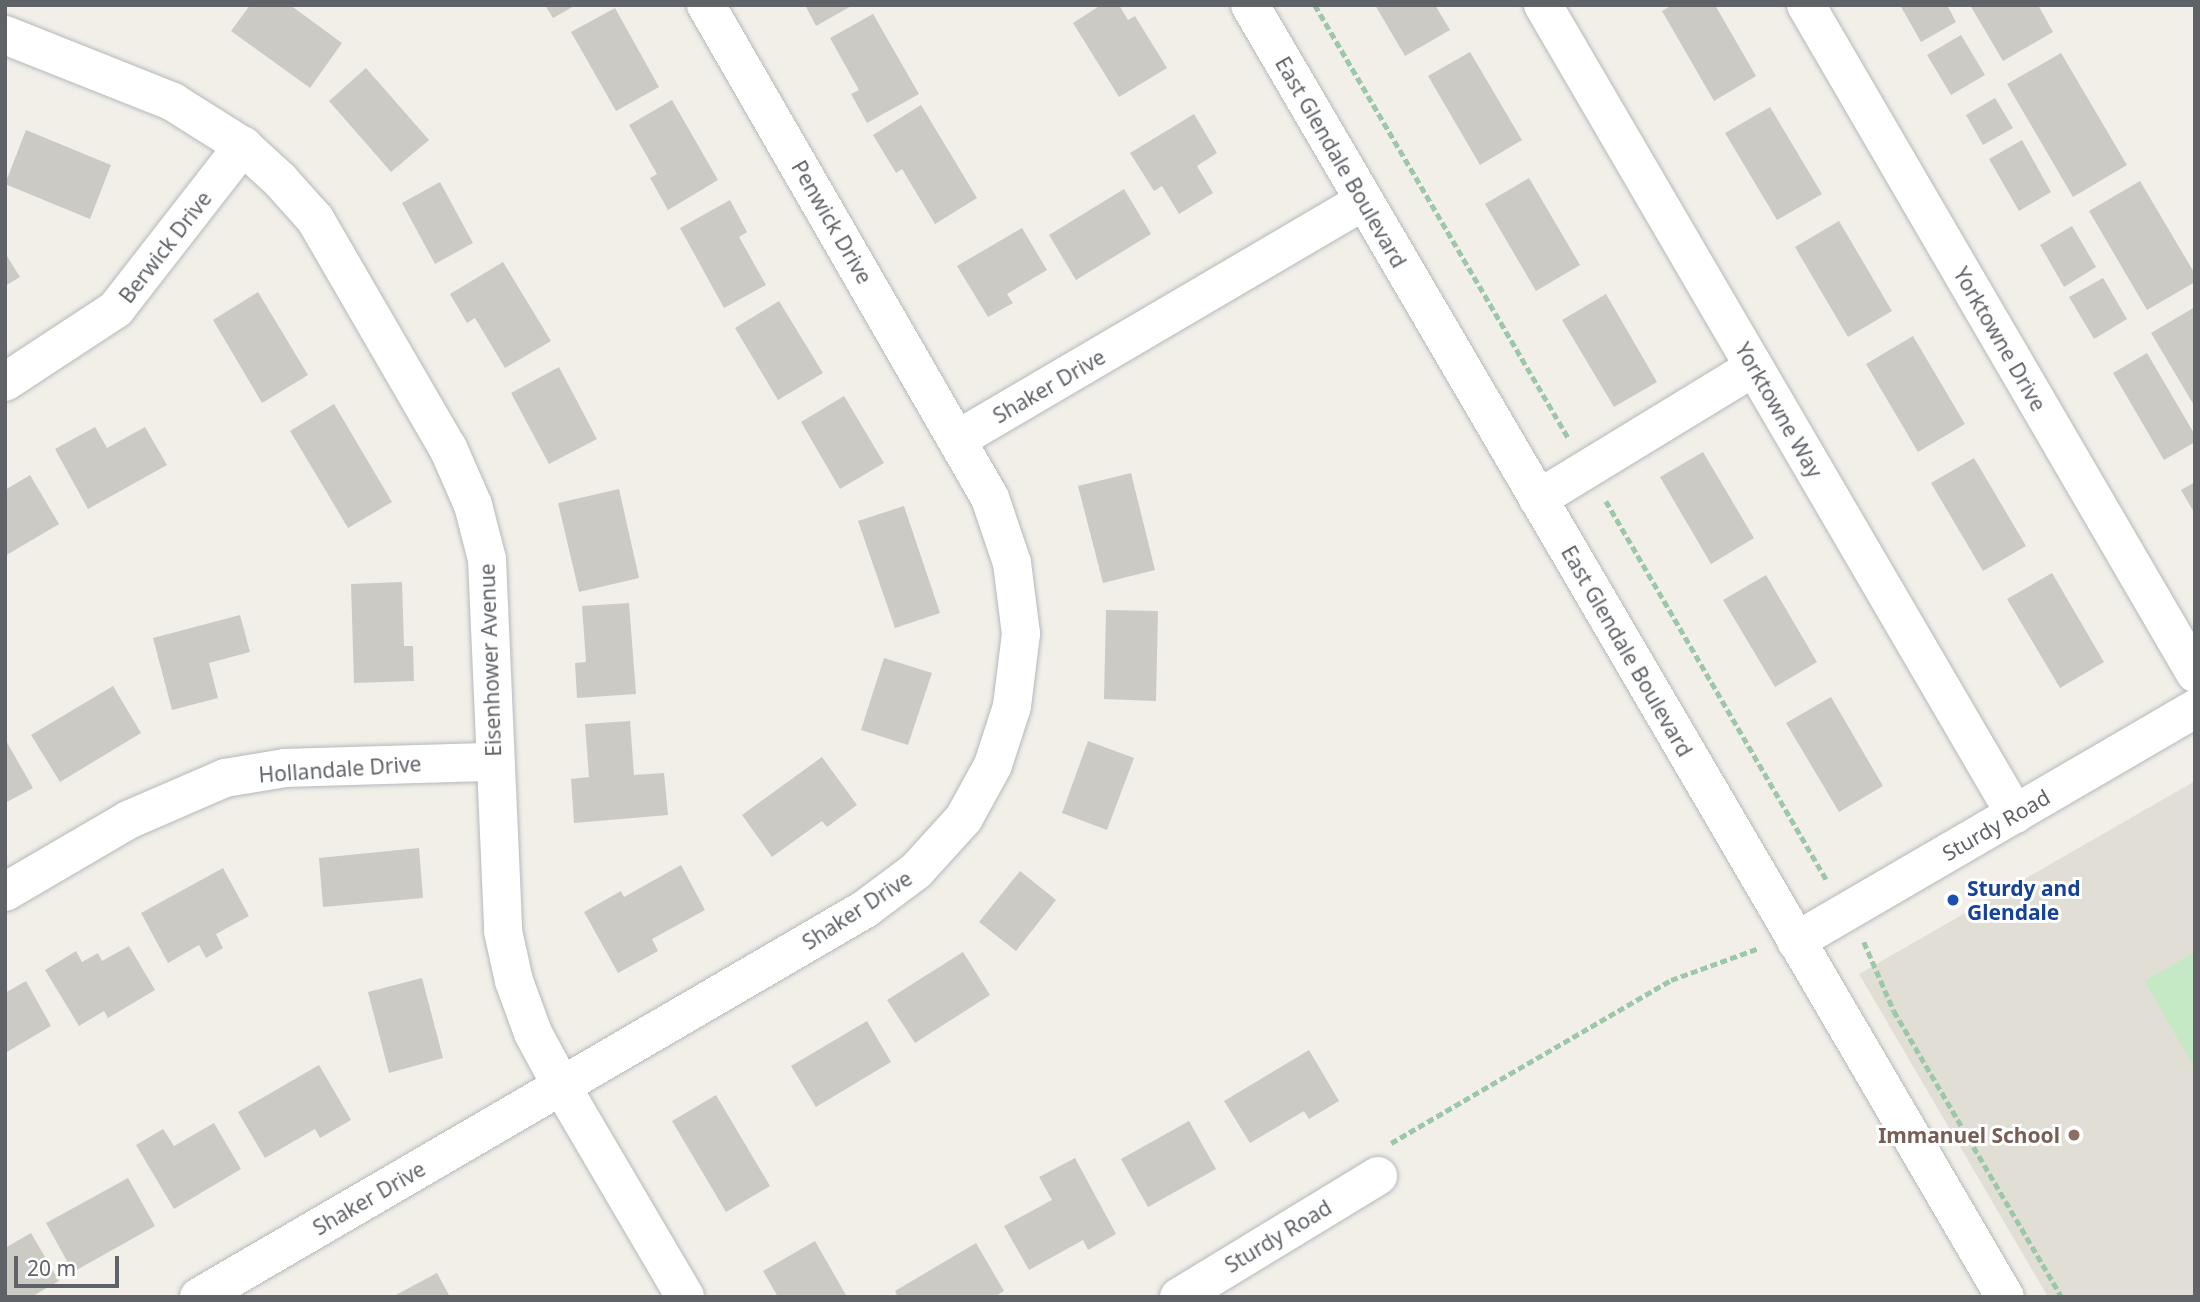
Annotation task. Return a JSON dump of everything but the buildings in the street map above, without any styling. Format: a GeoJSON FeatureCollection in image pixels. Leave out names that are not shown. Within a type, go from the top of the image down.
{"type":"FeatureCollection","features":[{"type":"Feature","properties":{"kind":"street","name":"Penwick Drive"},"geometry":{"type":"LineString","coordinates":[[706,5],[958,439]]}},
{"type":"Feature","properties":{"kind":"street","name":"East Glendale Boulevard"},"geometry":{"type":"LineString","coordinates":[[1250,5],[2005,1297]]}},
{"type":"Feature","properties":{"kind":"street","name":"Yorktowne Way"},"geometry":{"type":"LineString","coordinates":[[1543,5],[2015,814]]}},
{"type":"Feature","properties":{"kind":"street","name":"Yorktowne Drive"},"geometry":{"type":"LineString","coordinates":[[1806,5],[2195,673]]}},
{"type":"Feature","properties":{"kind":"street","name":"Eisenhower Avenue"},"geometry":{"type":"LineString","coordinates":[[5,35],[173,102],[243,146],[315,219],[448,448],[473,505],[487,559],[492,614],[493,762],[503,931],[533,1033],[685,1297]]}},
{"type":"Feature","properties":{"kind":"street","name":"Berwick Drive"},"geometry":{"type":"LineString","coordinates":[[5,382],[116,309],[243,146]]}},
{"type":"Feature","properties":{"kind":"street","name":"Shaker Drive"},"geometry":{"type":"LineString","coordinates":[[199,1297],[865,909],[916,871],[964,818],[993,765],[1012,706],[1021,634],[1012,563],[990,498],[958,439],[1363,201]]}},
{"type":"Feature","properties":{"kind":"street"},"geometry":{"type":"LineString","coordinates":[[1538,499],[1754,367]]}},
{"type":"Feature","properties":{"kind":"street","name":"Sturdy Road"},"geometry":{"type":"LineString","coordinates":[[1791,932],[1837,897],[2015,814],[2195,709]]}},
{"type":"Feature","properties":{"kind":"street","name":"Hollandale Drive"},"geometry":{"type":"LineString","coordinates":[[5,892],[128,820],[225,778],[285,768],[493,762]]}},
{"type":"Feature","properties":{"kind":"street","name":"Sturdy Road"},"geometry":{"type":"LineString","coordinates":[[1179,1297],[1230,1283],[1377,1176]]}},
{"type":"Feature","properties":{"kind":"path"},"geometry":{"type":"LineString","coordinates":[[1315,5],[1868,948],[1894,1011],[2062,1297]]}},
{"type":"Feature","properties":{"kind":"path"},"geometry":{"type":"LineString","coordinates":[[1377,1176],[1366,1158],[1671,980],[1763,946],[1791,932],[1837,897]]}},
{"type":"Feature","properties":{"kind":"shaded area","name":"Immanuel School"},"geometry":{"type":"Polygon","coordinates":[[[2195,781],[2195,1297],[2048,1297],[1859,974],[2195,781]]]}},
{"type":"Feature","properties":{"kind":"green space"},"geometry":{"type":"Polygon","coordinates":[[[2195,952],[2195,1069],[2145,981],[2195,952]]]}},
{"type":"Feature","properties":{"kind":"place","name":"Sturdy and Glendale"},"geometry":{"type":"Point","coordinates":[1953,900]}},
{"type":"Feature","properties":{"kind":"place","name":"Immanuel School"},"geometry":{"type":"Point","coordinates":[2074,1135]}}]}
